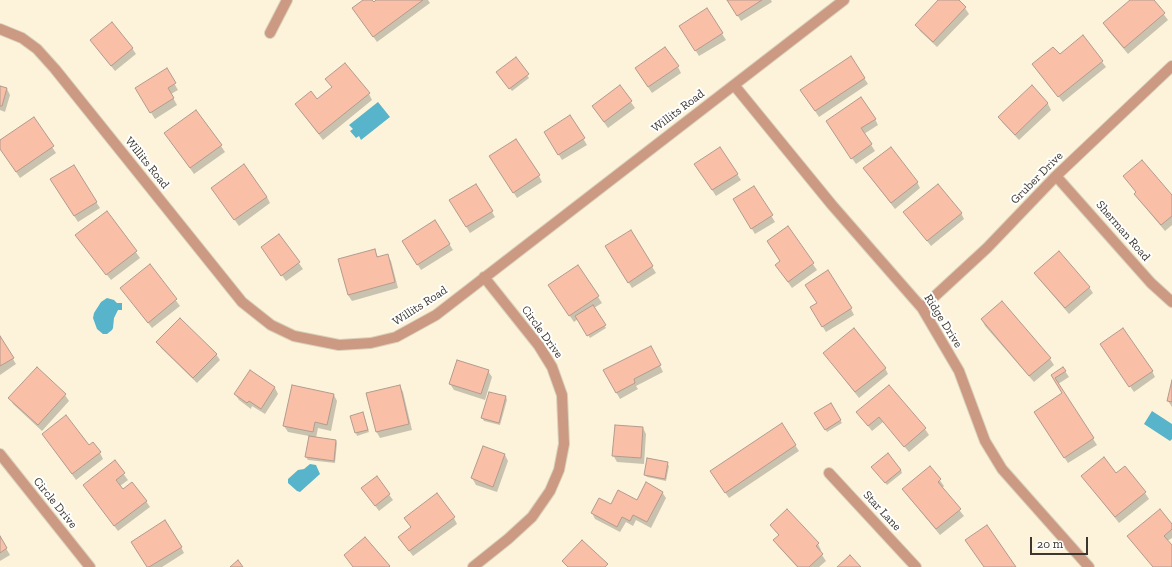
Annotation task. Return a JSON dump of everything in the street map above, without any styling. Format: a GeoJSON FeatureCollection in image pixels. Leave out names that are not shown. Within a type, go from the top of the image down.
{"type":"FeatureCollection","features":[{"type":"Feature","properties":{"kind":"street"},"geometry":{"type":"LineString","coordinates":[[270,32],[287,0]]}},
{"type":"Feature","properties":{"kind":"street","name":"Willits Road"},"geometry":{"type":"LineString","coordinates":[[0,29],[22,38],[32,45],[55,68],[242,302],[271,325],[294,336],[339,345],[371,343],[396,337],[436,315],[693,115],[844,0]]}},
{"type":"Feature","properties":{"kind":"street","name":"Gruber Drive"},"geometry":{"type":"LineString","coordinates":[[922,308],[987,248],[1056,176],[1172,66]]}},
{"type":"Feature","properties":{"kind":"street","name":"Ridge Drive"},"geometry":{"type":"LineString","coordinates":[[734,85],[832,205],[922,308],[959,371],[985,441],[1002,469],[1089,567]]}},
{"type":"Feature","properties":{"kind":"street","name":"Sherman Road"},"geometry":{"type":"LineString","coordinates":[[1056,176],[1151,283],[1172,302]]}},
{"type":"Feature","properties":{"kind":"street","name":"Circle Drive"},"geometry":{"type":"LineString","coordinates":[[474,567],[532,517],[550,491],[559,470],[564,444],[562,395],[552,367],[539,346],[484,278]]}},
{"type":"Feature","properties":{"kind":"street","name":"Circle Drive"},"geometry":{"type":"LineString","coordinates":[[0,454],[90,567]]}},
{"type":"Feature","properties":{"kind":"street","name":"Star Lane"},"geometry":{"type":"LineString","coordinates":[[829,473],[916,567]]}},
{"type":"Feature","properties":{"kind":"water"},"geometry":{"type":"Polygon","coordinates":[[[378,102],[390,117],[361,140],[359,136],[356,138],[350,131],[353,129],[349,125],[378,102]]]}},
{"type":"Feature","properties":{"kind":"water"},"geometry":{"type":"Polygon","coordinates":[[[107,298],[114,300],[117,303],[122,303],[122,310],[118,310],[114,318],[112,330],[107,334],[103,334],[97,329],[93,318],[94,313],[101,302],[107,298]]]}},
{"type":"Feature","properties":{"kind":"water"},"geometry":{"type":"Polygon","coordinates":[[[1152,411],[1172,424],[1172,439],[1170,441],[1144,424],[1152,411]]]}},
{"type":"Feature","properties":{"kind":"water"},"geometry":{"type":"Polygon","coordinates":[[[310,464],[316,465],[320,474],[300,492],[297,491],[288,483],[288,479],[298,470],[304,469],[310,464]]]}},
{"type":"Feature","properties":{"kind":"building"},"geometry":{"type":"Polygon","coordinates":[[[363,0],[372,0],[374,2],[376,0],[423,0],[373,37],[352,8],[363,0]]]}},
{"type":"Feature","properties":{"kind":"building"},"geometry":{"type":"Polygon","coordinates":[[[727,0],[762,0],[737,16],[727,0]]]}},
{"type":"Feature","properties":{"kind":"building"},"geometry":{"type":"Polygon","coordinates":[[[938,0],[959,0],[966,7],[933,42],[915,25],[938,0]]]}},
{"type":"Feature","properties":{"kind":"building"},"geometry":{"type":"Polygon","coordinates":[[[1130,0],[1154,0],[1165,13],[1124,48],[1103,23],[1130,0]]]}},
{"type":"Feature","properties":{"kind":"building"},"geometry":{"type":"Polygon","coordinates":[[[707,8],[723,33],[695,51],[679,26],[707,8]]]}},
{"type":"Feature","properties":{"kind":"building"},"geometry":{"type":"Polygon","coordinates":[[[112,22],[133,48],[111,66],[90,40],[112,22]]]}},
{"type":"Feature","properties":{"kind":"building"},"geometry":{"type":"Polygon","coordinates":[[[1083,35],[1103,61],[1058,97],[1032,64],[1053,47],[1060,54],[1083,35]]]}},
{"type":"Feature","properties":{"kind":"building"},"geometry":{"type":"Polygon","coordinates":[[[665,47],[679,66],[648,87],[635,68],[665,47]]]}},
{"type":"Feature","properties":{"kind":"building"},"geometry":{"type":"Polygon","coordinates":[[[851,56],[865,78],[815,111],[800,90],[851,56]]]}},
{"type":"Feature","properties":{"kind":"building"},"geometry":{"type":"Polygon","coordinates":[[[516,57],[529,74],[509,89],[496,72],[516,57]]]}},
{"type":"Feature","properties":{"kind":"building"},"geometry":{"type":"Polygon","coordinates":[[[345,63],[370,93],[319,134],[295,104],[311,91],[317,99],[332,87],[325,79],[345,63]]]}},
{"type":"Feature","properties":{"kind":"building"},"geometry":{"type":"Polygon","coordinates":[[[167,68],[176,83],[168,88],[174,98],[150,113],[135,88],[167,68]]]}},
{"type":"Feature","properties":{"kind":"building"},"geometry":{"type":"Polygon","coordinates":[[[620,85],[632,101],[604,122],[592,106],[620,85]]]}},
{"type":"Feature","properties":{"kind":"building"},"geometry":{"type":"Polygon","coordinates":[[[1032,85],[1048,103],[1015,135],[998,117],[1032,85]]]}},
{"type":"Feature","properties":{"kind":"building"},"geometry":{"type":"Polygon","coordinates":[[[0,86],[7,88],[2,106],[0,106],[0,86]]]}},
{"type":"Feature","properties":{"kind":"building"},"geometry":{"type":"Polygon","coordinates":[[[861,97],[876,119],[861,128],[872,144],[851,159],[826,121],[861,97]]]}},
{"type":"Feature","properties":{"kind":"building"},"geometry":{"type":"Polygon","coordinates":[[[196,110],[222,145],[190,168],[164,133],[196,110]]]}},
{"type":"Feature","properties":{"kind":"building"},"geometry":{"type":"Polygon","coordinates":[[[570,115],[585,138],[558,155],[544,132],[570,115]]]}},
{"type":"Feature","properties":{"kind":"building"},"geometry":{"type":"Polygon","coordinates":[[[34,117],[54,146],[16,172],[0,149],[0,140],[34,117]]]}},
{"type":"Feature","properties":{"kind":"building"},"geometry":{"type":"Polygon","coordinates":[[[516,139],[540,175],[513,193],[489,156],[516,139]]]}},
{"type":"Feature","properties":{"kind":"building"},"geometry":{"type":"Polygon","coordinates":[[[720,147],[738,174],[712,190],[694,164],[720,147]]]}},
{"type":"Feature","properties":{"kind":"building"},"geometry":{"type":"Polygon","coordinates":[[[891,147],[918,182],[891,203],[863,168],[891,147]]]}},
{"type":"Feature","properties":{"kind":"building"},"geometry":{"type":"Polygon","coordinates":[[[1142,160],[1172,195],[1172,216],[1161,225],[1134,194],[1136,192],[1123,176],[1142,160]]]}},
{"type":"Feature","properties":{"kind":"building"},"geometry":{"type":"Polygon","coordinates":[[[244,164],[267,197],[234,220],[211,188],[244,164]]]}},
{"type":"Feature","properties":{"kind":"building"},"geometry":{"type":"Polygon","coordinates":[[[74,165],[97,202],[74,216],[50,179],[74,165]]]}},
{"type":"Feature","properties":{"kind":"building"},"geometry":{"type":"Polygon","coordinates":[[[476,184],[493,211],[466,227],[449,200],[476,184]]]}},
{"type":"Feature","properties":{"kind":"building"},"geometry":{"type":"Polygon","coordinates":[[[938,184],[962,213],[927,241],[903,212],[938,184]]]}},
{"type":"Feature","properties":{"kind":"building"},"geometry":{"type":"Polygon","coordinates":[[[754,186],[773,215],[751,229],[733,199],[754,186]]]}},
{"type":"Feature","properties":{"kind":"building"},"geometry":{"type":"Polygon","coordinates":[[[107,211],[137,251],[106,275],[75,235],[107,211]]]}},
{"type":"Feature","properties":{"kind":"building"},"geometry":{"type":"Polygon","coordinates":[[[435,220],[450,244],[417,265],[402,241],[435,220]]]}},
{"type":"Feature","properties":{"kind":"building"},"geometry":{"type":"Polygon","coordinates":[[[788,226],[814,263],[788,282],[775,265],[780,261],[767,241],[788,226]]]}},
{"type":"Feature","properties":{"kind":"building"},"geometry":{"type":"Polygon","coordinates":[[[631,230],[653,266],[628,283],[605,246],[631,230]]]}},
{"type":"Feature","properties":{"kind":"building"},"geometry":{"type":"Polygon","coordinates":[[[279,234],[300,262],[281,276],[261,247],[279,234]]]}},
{"type":"Feature","properties":{"kind":"building"},"geometry":{"type":"Polygon","coordinates":[[[375,249],[377,257],[388,254],[395,282],[348,295],[338,259],[375,249]]]}},
{"type":"Feature","properties":{"kind":"building"},"geometry":{"type":"Polygon","coordinates":[[[1059,251],[1090,287],[1065,308],[1034,273],[1059,251]]]}},
{"type":"Feature","properties":{"kind":"building"},"geometry":{"type":"Polygon","coordinates":[[[150,264],[177,299],[148,323],[120,288],[150,264]]]}},
{"type":"Feature","properties":{"kind":"building"},"geometry":{"type":"Polygon","coordinates":[[[578,265],[599,296],[569,316],[548,285],[578,265]]]}},
{"type":"Feature","properties":{"kind":"building"},"geometry":{"type":"Polygon","coordinates":[[[828,270],[852,308],[822,327],[810,307],[817,303],[805,285],[828,270]]]}},
{"type":"Feature","properties":{"kind":"building"},"geometry":{"type":"Polygon","coordinates":[[[1002,301],[1051,358],[1029,376],[981,319],[1002,301]]]}},
{"type":"Feature","properties":{"kind":"building"},"geometry":{"type":"Polygon","coordinates":[[[593,305],[606,325],[587,336],[575,316],[593,305]]]}},
{"type":"Feature","properties":{"kind":"building"},"geometry":{"type":"Polygon","coordinates":[[[180,318],[217,354],[193,378],[156,342],[180,318]]]}},
{"type":"Feature","properties":{"kind":"building"},"geometry":{"type":"Polygon","coordinates":[[[854,328],[886,368],[855,392],[823,353],[854,328]]]}},
{"type":"Feature","properties":{"kind":"building"},"geometry":{"type":"Polygon","coordinates":[[[1123,328],[1153,371],[1129,387],[1100,344],[1123,328]]]}},
{"type":"Feature","properties":{"kind":"building"},"geometry":{"type":"Polygon","coordinates":[[[0,336],[14,358],[0,366],[0,336]]]}},
{"type":"Feature","properties":{"kind":"building"},"geometry":{"type":"Polygon","coordinates":[[[651,346],[661,365],[634,379],[635,383],[616,393],[603,370],[651,346]]]}},
{"type":"Feature","properties":{"kind":"building"},"geometry":{"type":"Polygon","coordinates":[[[457,360],[489,370],[481,394],[449,384],[457,360]]]}},
{"type":"Feature","properties":{"kind":"building"},"geometry":{"type":"Polygon","coordinates":[[[37,367],[66,394],[38,425],[8,398],[37,367]]]}},
{"type":"Feature","properties":{"kind":"building"},"geometry":{"type":"Polygon","coordinates":[[[1063,367],[1066,371],[1055,378],[1094,438],[1064,458],[1034,412],[1062,393],[1051,375],[1063,367]]]}},
{"type":"Feature","properties":{"kind":"building"},"geometry":{"type":"Polygon","coordinates":[[[250,370],[275,387],[261,409],[249,401],[247,403],[234,394],[250,370]]]}},
{"type":"Feature","properties":{"kind":"building"},"geometry":{"type":"Polygon","coordinates":[[[1172,380],[1172,402],[1167,401],[1172,380]]]}},
{"type":"Feature","properties":{"kind":"building"},"geometry":{"type":"Polygon","coordinates":[[[292,385],[334,394],[327,425],[315,422],[313,432],[283,426],[292,385]]]}},
{"type":"Feature","properties":{"kind":"building"},"geometry":{"type":"Polygon","coordinates":[[[400,385],[409,424],[376,432],[366,393],[400,385]]]}},
{"type":"Feature","properties":{"kind":"building"},"geometry":{"type":"Polygon","coordinates":[[[889,385],[926,428],[904,447],[879,417],[868,426],[856,412],[889,385]]]}},
{"type":"Feature","properties":{"kind":"building"},"geometry":{"type":"Polygon","coordinates":[[[489,392],[506,396],[499,423],[481,418],[489,392]]]}},
{"type":"Feature","properties":{"kind":"building"},"geometry":{"type":"Polygon","coordinates":[[[831,403],[841,420],[825,430],[814,413],[831,403]]]}},
{"type":"Feature","properties":{"kind":"building"},"geometry":{"type":"Polygon","coordinates":[[[363,412],[368,430],[355,433],[350,416],[363,412]]]}},
{"type":"Feature","properties":{"kind":"building"},"geometry":{"type":"Polygon","coordinates":[[[66,415],[89,445],[93,442],[101,452],[72,474],[42,434],[66,415]]]}},
{"type":"Feature","properties":{"kind":"building"},"geometry":{"type":"Polygon","coordinates":[[[782,423],[796,445],[725,493],[710,471],[782,423]]]}},
{"type":"Feature","properties":{"kind":"building"},"geometry":{"type":"Polygon","coordinates":[[[615,425],[643,427],[641,458],[612,456],[615,425]]]}},
{"type":"Feature","properties":{"kind":"building"},"geometry":{"type":"Polygon","coordinates":[[[309,436],[336,440],[334,461],[305,457],[309,436]]]}},
{"type":"Feature","properties":{"kind":"building"},"geometry":{"type":"Polygon","coordinates":[[[483,446],[505,454],[493,487],[471,478],[483,446]]]}},
{"type":"Feature","properties":{"kind":"building"},"geometry":{"type":"Polygon","coordinates":[[[888,453],[901,470],[885,483],[871,467],[888,453]]]}},
{"type":"Feature","properties":{"kind":"building"},"geometry":{"type":"Polygon","coordinates":[[[1104,457],[1116,473],[1125,466],[1146,492],[1115,517],[1081,476],[1104,457]]]}},
{"type":"Feature","properties":{"kind":"building"},"geometry":{"type":"Polygon","coordinates":[[[647,458],[668,462],[665,479],[644,475],[647,458]]]}},
{"type":"Feature","properties":{"kind":"building"},"geometry":{"type":"Polygon","coordinates":[[[115,460],[125,473],[116,480],[123,489],[132,482],[147,501],[114,526],[83,485],[115,460]]]}},
{"type":"Feature","properties":{"kind":"building"},"geometry":{"type":"Polygon","coordinates":[[[930,466],[941,479],[938,482],[961,509],[936,529],[902,489],[930,466]]]}},
{"type":"Feature","properties":{"kind":"building"},"geometry":{"type":"Polygon","coordinates":[[[377,476],[390,494],[375,506],[361,488],[377,476]]]}},
{"type":"Feature","properties":{"kind":"building"},"geometry":{"type":"Polygon","coordinates":[[[646,482],[663,492],[647,522],[633,515],[630,521],[622,517],[617,527],[591,513],[599,498],[611,504],[618,490],[637,500],[646,482]]]}},
{"type":"Feature","properties":{"kind":"building"},"geometry":{"type":"Polygon","coordinates":[[[437,493],[455,517],[409,551],[398,537],[411,527],[404,518],[437,493]]]}},
{"type":"Feature","properties":{"kind":"building"},"geometry":{"type":"Polygon","coordinates":[[[787,509],[819,543],[816,546],[823,554],[809,567],[798,567],[773,540],[779,535],[770,525],[787,509]]]}},
{"type":"Feature","properties":{"kind":"building"},"geometry":{"type":"Polygon","coordinates":[[[1160,509],[1172,524],[1172,529],[1164,536],[1172,545],[1172,567],[1153,567],[1127,536],[1160,509]]]}},
{"type":"Feature","properties":{"kind":"building"},"geometry":{"type":"Polygon","coordinates":[[[165,520],[182,547],[147,567],[131,542],[165,520]]]}},
{"type":"Feature","properties":{"kind":"building"},"geometry":{"type":"Polygon","coordinates":[[[987,525],[1016,567],[984,567],[965,540],[987,525]]]}},
{"type":"Feature","properties":{"kind":"building"},"geometry":{"type":"Polygon","coordinates":[[[0,536],[7,548],[0,553],[0,536]]]}},
{"type":"Feature","properties":{"kind":"building"},"geometry":{"type":"Polygon","coordinates":[[[365,537],[390,566],[389,567],[353,567],[344,555],[365,537]]]}},
{"type":"Feature","properties":{"kind":"building"},"geometry":{"type":"Polygon","coordinates":[[[582,540],[608,564],[605,567],[568,567],[562,561],[582,540]]]}},
{"type":"Feature","properties":{"kind":"building"},"geometry":{"type":"Polygon","coordinates":[[[850,555],[861,567],[837,567],[850,555]]]}},
{"type":"Feature","properties":{"kind":"building"},"geometry":{"type":"Polygon","coordinates":[[[238,560],[243,567],[230,567],[238,560]]]}}]}
